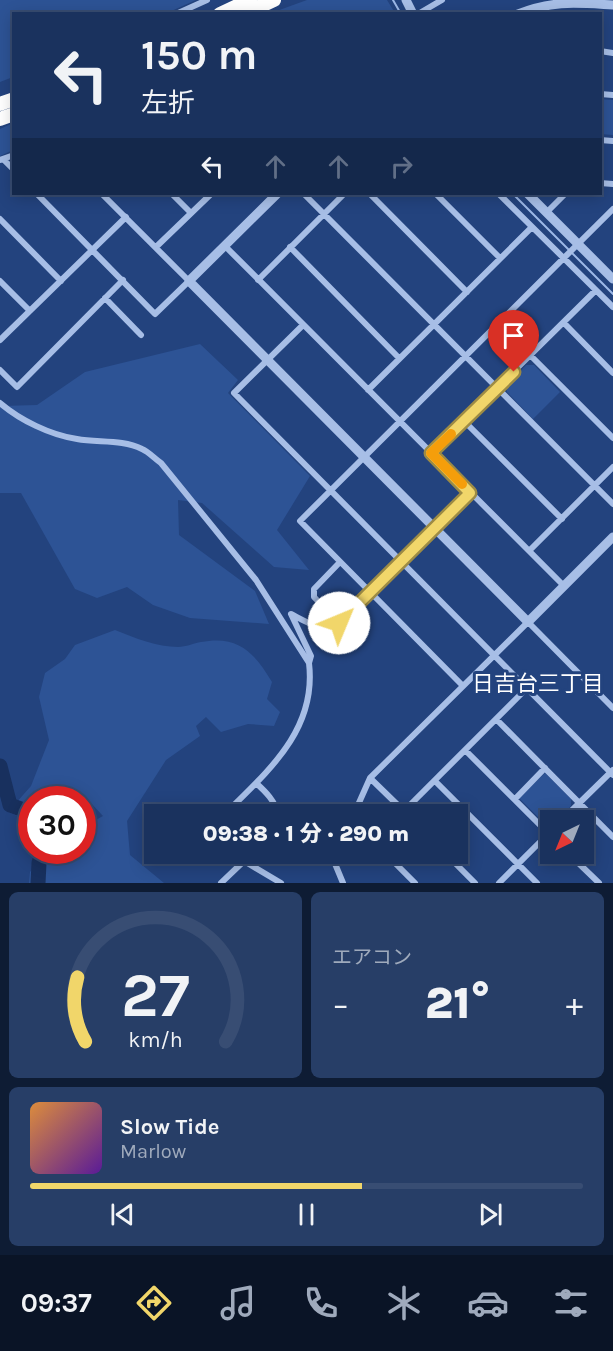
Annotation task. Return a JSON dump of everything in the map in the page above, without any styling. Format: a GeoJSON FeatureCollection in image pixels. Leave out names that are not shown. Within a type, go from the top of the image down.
{"type":"FeatureCollection","features":[{"type":"Feature","properties":{"kind":"highway"},"geometry":{"type":"LineString","coordinates":[[225,11],[250,0]]}},
{"type":"Feature","properties":{"kind":"highway"},"geometry":{"type":"LineString","coordinates":[[248,12],[274,0]]}},
{"type":"Feature","properties":{"kind":"street"},"geometry":{"type":"LineString","coordinates":[[180,12],[207,0]]}},
{"type":"Feature","properties":{"kind":"street"},"geometry":{"type":"LineString","coordinates":[[250,0],[265,12]]}},
{"type":"Feature","properties":{"kind":"street"},"geometry":{"type":"LineString","coordinates":[[421,12],[442,0]]}},
{"type":"Feature","properties":{"kind":"street"},"geometry":{"type":"LineString","coordinates":[[524,12],[551,3],[575,1],[613,5]]}},
{"type":"Feature","properties":{"kind":"street"},"geometry":{"type":"LineString","coordinates":[[38,195],[155,314],[276,195]]}},
{"type":"Feature","properties":{"kind":"street"},"geometry":{"type":"LineString","coordinates":[[44,200],[49,195]]}},
{"type":"Feature","properties":{"kind":"street"},"geometry":{"type":"LineString","coordinates":[[103,195],[613,708]]}},
{"type":"Feature","properties":{"kind":"street"},"geometry":{"type":"LineString","coordinates":[[173,195],[191,213]]}},
{"type":"Feature","properties":{"kind":"street"},"geometry":{"type":"LineString","coordinates":[[156,248],[209,195]]}},
{"type":"Feature","properties":{"kind":"street"},"geometry":{"type":"LineString","coordinates":[[305,195],[613,504]]}},
{"type":"Feature","properties":{"kind":"street"},"geometry":{"type":"LineString","coordinates":[[258,280],[343,195]]}},
{"type":"Feature","properties":{"kind":"street"},"geometry":{"type":"LineString","coordinates":[[371,195],[466,292]]}},
{"type":"Feature","properties":{"kind":"street"},"geometry":{"type":"LineString","coordinates":[[437,195],[500,258]]}},
{"type":"Feature","properties":{"kind":"street"},"geometry":{"type":"LineString","coordinates":[[500,195],[532,227],[612,276]]}},
{"type":"Feature","properties":{"kind":"street"},"geometry":{"type":"LineString","coordinates":[[529,195],[547,212],[596,290],[613,307]]}},
{"type":"Feature","properties":{"kind":"street"},"geometry":{"type":"LineString","coordinates":[[547,212],[564,195]]}},
{"type":"Feature","properties":{"kind":"street"},"geometry":{"type":"LineString","coordinates":[[463,686],[300,521],[613,209]]}},
{"type":"Feature","properties":{"kind":"street"},"geometry":{"type":"LineString","coordinates":[[0,340],[126,217]]}},
{"type":"Feature","properties":{"kind":"street"},"geometry":{"type":"LineString","coordinates":[[0,219],[61,281]]}},
{"type":"Feature","properties":{"kind":"street"},"geometry":{"type":"LineString","coordinates":[[368,390],[532,227]]}},
{"type":"Feature","properties":{"kind":"street"},"geometry":{"type":"LineString","coordinates":[[225,246],[564,586]]}},
{"type":"Feature","properties":{"kind":"street"},"geometry":{"type":"LineString","coordinates":[[291,247],[399,358]]}},
{"type":"Feature","properties":{"kind":"street"},"geometry":{"type":"LineString","coordinates":[[0,370],[17,387],[123,280]]}},
{"type":"Feature","properties":{"kind":"street"},"geometry":{"type":"LineString","coordinates":[[0,281],[30,311]]}},
{"type":"Feature","properties":{"kind":"street"},"geometry":{"type":"LineString","coordinates":[[431,453],[596,290]]}},
{"type":"Feature","properties":{"kind":"street"},"geometry":{"type":"LineString","coordinates":[[105,298],[141,335]]}},
{"type":"Feature","properties":{"kind":"street"},"geometry":{"type":"LineString","coordinates":[[564,323],[613,373]]}},
{"type":"Feature","properties":{"kind":"street"},"geometry":{"type":"LineString","coordinates":[[303,324],[234,393],[612,772],[572,810]]}},
{"type":"Feature","properties":{"kind":"street"},"geometry":{"type":"LineString","coordinates":[[531,356],[613,438]]}},
{"type":"Feature","properties":{"kind":"street"},"geometry":{"type":"LineString","coordinates":[[0,403],[23,419],[58,434],[142,449],[161,464],[256,580],[309,663]]}},
{"type":"Feature","properties":{"kind":"street"},"geometry":{"type":"LineString","coordinates":[[464,421],[562,519]]}},
{"type":"Feature","properties":{"kind":"street"},"geometry":{"type":"LineString","coordinates":[[529,551],[613,467]]}},
{"type":"Feature","properties":{"kind":"street"},"geometry":{"type":"LineString","coordinates":[[235,804],[287,749],[301,723],[311,677],[309,663],[311,656],[291,614],[324,629],[334,628],[470,493]]}},
{"type":"Feature","properties":{"kind":"street"},"geometry":{"type":"LineString","coordinates":[[358,804],[370,778],[613,537]]}},
{"type":"Feature","properties":{"kind":"street"},"geometry":{"type":"LineString","coordinates":[[339,623],[314,597],[314,589],[340,562]]}},
{"type":"Feature","properties":{"kind":"street"},"geometry":{"type":"LineString","coordinates":[[414,804],[527,688]]}},
{"type":"Feature","properties":{"kind":"street"},"geometry":{"type":"LineString","coordinates":[[496,719],[613,837]]}},
{"type":"Feature","properties":{"kind":"street"},"geometry":{"type":"LineString","coordinates":[[465,750],[540,824]]}},
{"type":"Feature","properties":{"kind":"street"},"geometry":{"type":"LineString","coordinates":[[515,800],[545,768]]}},
{"type":"Feature","properties":{"kind":"street"},"geometry":{"type":"LineString","coordinates":[[370,778],[397,804]]}},
{"type":"Feature","properties":{"kind":"street"},"geometry":{"type":"LineString","coordinates":[[435,781],[537,883]]}},
{"type":"Feature","properties":{"kind":"street"},"geometry":{"type":"LineString","coordinates":[[256,783],[275,804]]}},
{"type":"Feature","properties":{"kind":"street"},"geometry":{"type":"LineString","coordinates":[[499,883],[540,843]]}},
{"type":"Feature","properties":{"kind":"street"},"geometry":{"type":"LineString","coordinates":[[222,883],[241,864]]}},
{"type":"Feature","properties":{"kind":"street"},"geometry":{"type":"LineString","coordinates":[[249,864],[281,883]]}},
{"type":"Feature","properties":{"kind":"street"},"geometry":{"type":"LineString","coordinates":[[335,864],[343,883]]}},
{"type":"Feature","properties":{"kind":"street"},"geometry":{"type":"LineString","coordinates":[[396,864],[415,883]]}},
{"type":"Feature","properties":{"kind":"street"},"geometry":{"type":"LineString","coordinates":[[456,864],[475,883]]}},
{"type":"Feature","properties":{"kind":"street"},"geometry":{"type":"LineString","coordinates":[[579,864],[599,883]]}},
{"type":"Feature","properties":{"kind":"shaded area"},"geometry":{"type":"Polygon","coordinates":[[[0,0],[196,0],[169,12],[12,12],[12,77],[0,82],[0,0]]]}},
{"type":"Feature","properties":{"kind":"shaded area"},"geometry":{"type":"Polygon","coordinates":[[[307,0],[387,0],[394,12],[274,12],[307,0]]]}},
{"type":"Feature","properties":{"kind":"shaded area"},"geometry":{"type":"Polygon","coordinates":[[[602,99],[613,100],[613,135],[602,134],[602,99]]]}},
{"type":"Feature","properties":{"kind":"shaded area"},"geometry":{"type":"Polygon","coordinates":[[[12,123],[12,150],[0,156],[0,129],[12,123]]]}},
{"type":"Feature","properties":{"kind":"shaded area"},"geometry":{"type":"Polygon","coordinates":[[[200,344],[238,380],[228,393],[310,476],[277,530],[309,570],[274,567],[202,503],[178,500],[179,535],[255,591],[269,624],[190,618],[153,605],[127,587],[97,598],[75,589],[21,493],[0,493],[0,404],[2,406],[37,405],[85,372],[200,344]]]}},
{"type":"Feature","properties":{"kind":"shaded area"},"geometry":{"type":"Polygon","coordinates":[[[526,365],[534,365],[560,392],[533,419],[507,392],[506,385],[526,365]]]}},
{"type":"Feature","properties":{"kind":"shaded area"},"geometry":{"type":"Polygon","coordinates":[[[115,630],[146,642],[170,647],[214,640],[225,641],[244,648],[251,654],[272,682],[267,699],[280,712],[274,726],[248,724],[221,732],[206,717],[196,726],[200,736],[166,760],[127,821],[130,855],[164,883],[29,883],[30,872],[36,864],[96,864],[96,820],[103,816],[96,809],[96,786],[31,786],[49,740],[39,697],[45,673],[65,659],[75,645],[115,630]]]}},
{"type":"Feature","properties":{"kind":"shaded area"},"geometry":{"type":"Polygon","coordinates":[[[545,773],[571,799],[571,806],[567,810],[540,810],[540,819],[519,798],[545,773]]]}},
{"type":"Feature","properties":{"kind":"shaded area"},"geometry":{"type":"Polygon","coordinates":[[[18,801],[18,816],[8,812],[18,801]]]}},
{"type":"Feature","properties":{"kind":"waterway"},"geometry":{"type":"LineString","coordinates":[[393,0],[400,12]]}},
{"type":"Feature","properties":{"kind":"waterway"},"geometry":{"type":"LineString","coordinates":[[514,195],[613,294]]}},
{"type":"Feature","properties":{"kind":"waterway"},"geometry":{"type":"LineString","coordinates":[[0,766],[10,805],[18,808]]}},
{"type":"Feature","properties":{"kind":"waterway"},"geometry":{"type":"LineString","coordinates":[[38,883],[39,864]]}},
{"type":"Feature","properties":{"kind":"slow traffic"},"geometry":{"type":"LineString","coordinates":[[451,434],[431,453],[462,484]]}},
{"type":"Feature","properties":{"kind":"district","name":"日吉台三丁目"},"geometry":{"type":"Point","coordinates":[538,684]}},
{"type":"Feature","properties":{"kind":"route"},"geometry":{"type":"LineString","coordinates":[[339,623],[470,493],[431,453],[514,372]]}}]}
